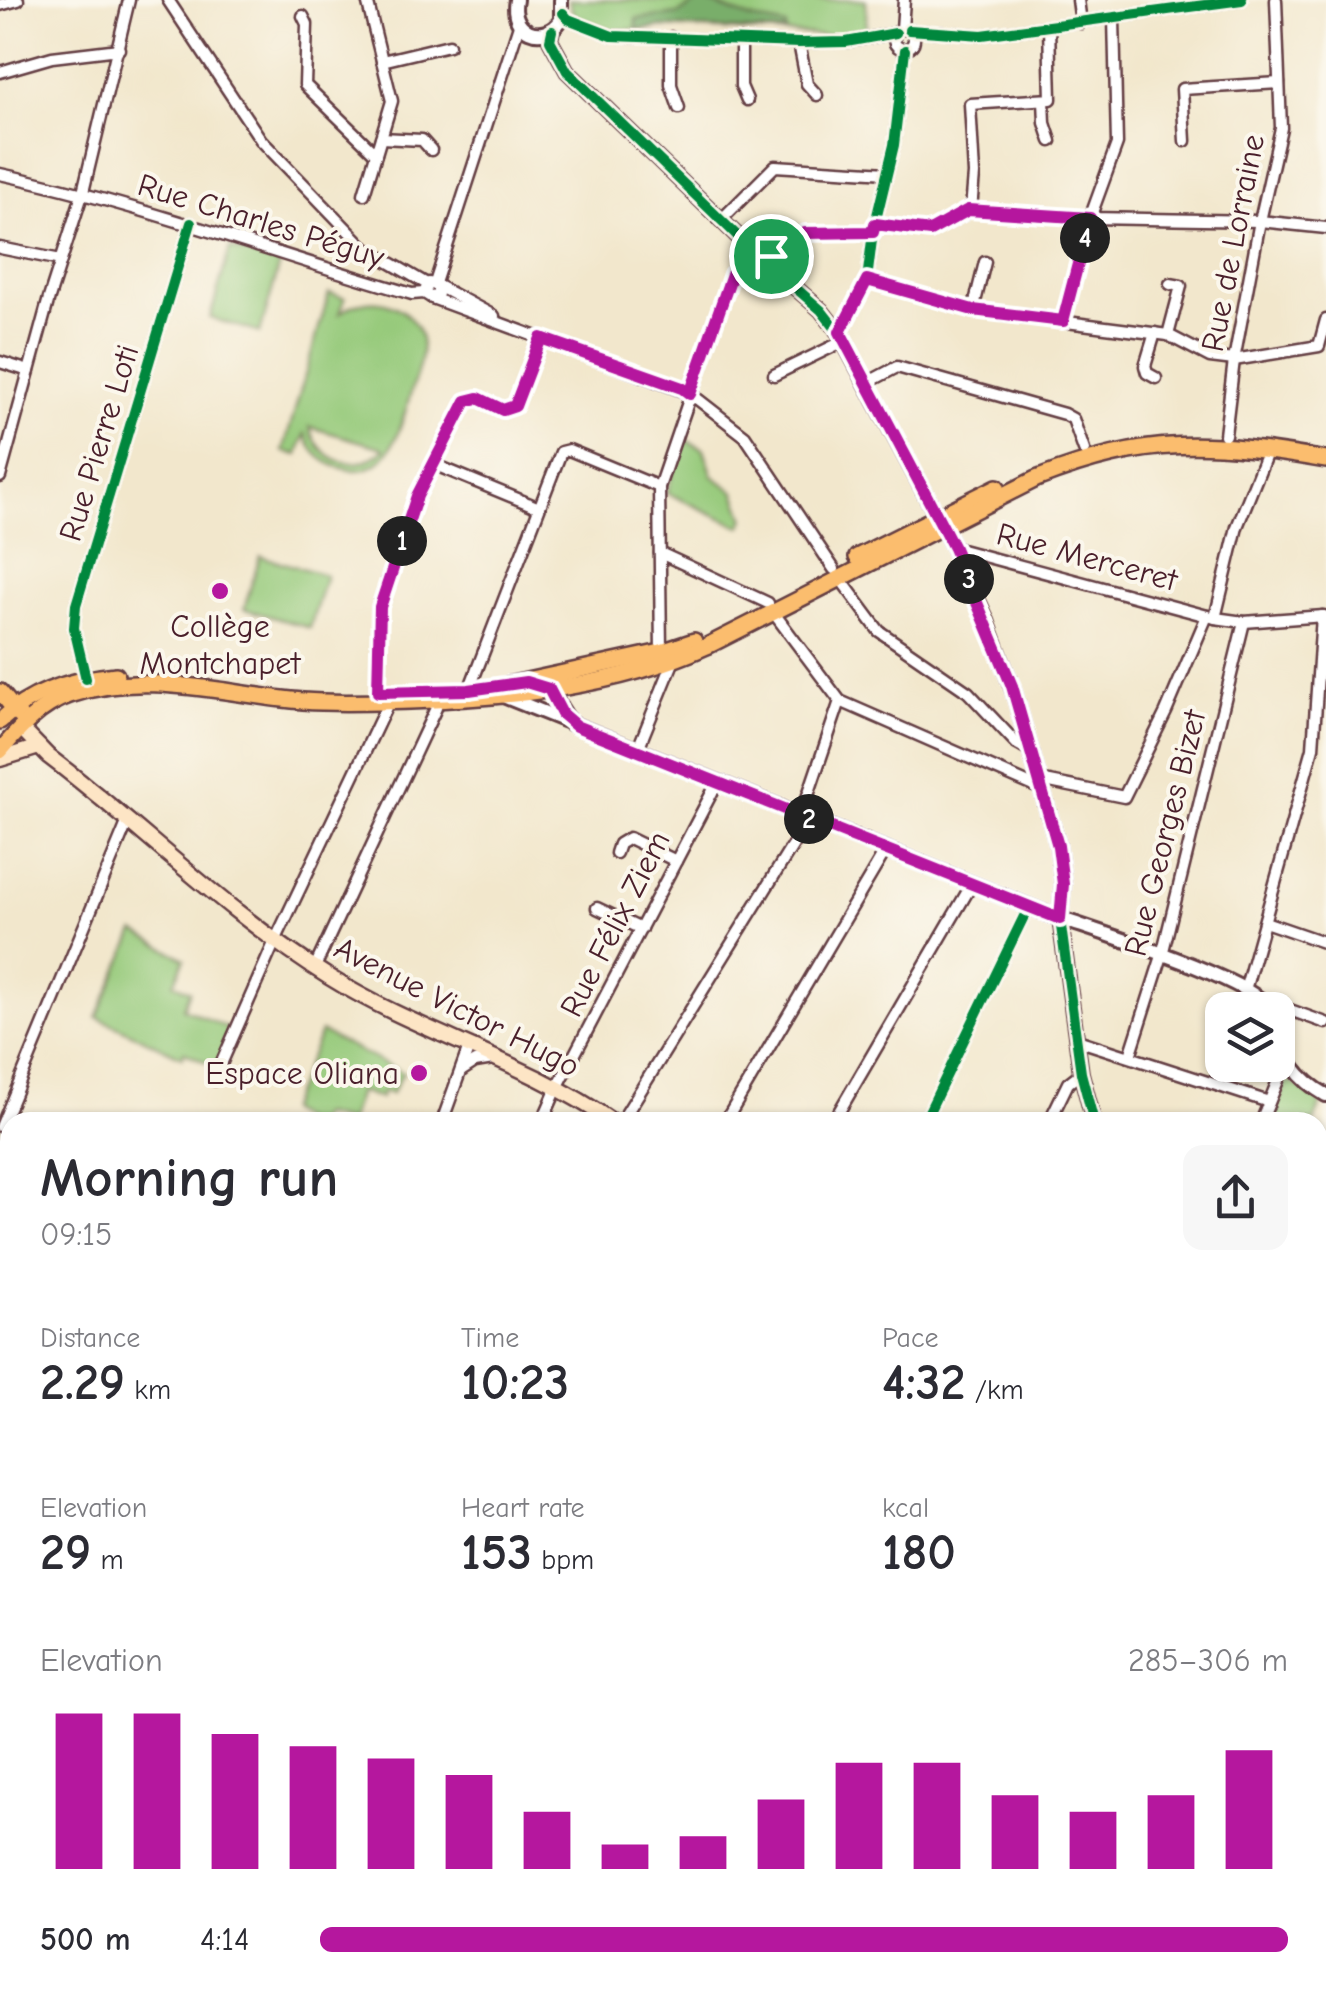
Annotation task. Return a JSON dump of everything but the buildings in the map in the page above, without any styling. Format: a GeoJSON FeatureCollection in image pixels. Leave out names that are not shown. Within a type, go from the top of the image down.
{"type":"FeatureCollection","features":[{"type":"Feature","properties":{"kind":"main road"},"geometry":{"type":"LineString","coordinates":[[0,738],[13,717],[79,681],[149,674],[298,692],[433,700],[549,689],[667,656],[771,608],[1032,470],[1084,450],[1152,437],[1225,436],[1326,450]]}},
{"type":"Feature","properties":{"kind":"main road"},"geometry":{"type":"LineString","coordinates":[[938,521],[1036,479],[1115,452],[1192,444],[1268,450],[1326,460]]}},
{"type":"Feature","properties":{"kind":"main road"},"geometry":{"type":"LineString","coordinates":[[13,717],[40,710],[71,694],[128,684],[312,702],[469,690],[667,656]]}},
{"type":"Feature","properties":{"kind":"main road"},"geometry":{"type":"LineString","coordinates":[[549,689],[557,682],[600,672],[628,660]]}},
{"type":"Feature","properties":{"kind":"main road"},"geometry":{"type":"LineString","coordinates":[[526,682],[549,689]]}},
{"type":"Feature","properties":{"kind":"main road","name":"Avenue Victor Hugo"},"geometry":{"type":"LineString","coordinates":[[0,692],[13,717],[39,747],[70,772]]}},
{"type":"Feature","properties":{"kind":"main road"},"geometry":{"type":"LineString","coordinates":[[0,751],[13,717]]}},
{"type":"Feature","properties":{"kind":"main road","name":"Avenue Victor Hugo"},"geometry":{"type":"LineString","coordinates":[[13,717],[127,823],[275,940],[387,1008],[557,1088],[597,1112]]}},
{"type":"Feature","properties":{"kind":"main road"},"geometry":{"type":"LineString","coordinates":[[0,759],[39,747]]}},
{"type":"Feature","properties":{"kind":"street"},"geometry":{"type":"LineString","coordinates":[[0,5],[18,0]]}},
{"type":"Feature","properties":{"kind":"street"},"geometry":{"type":"LineString","coordinates":[[0,477],[83,192],[129,0]]}},
{"type":"Feature","properties":{"kind":"street"},"geometry":{"type":"LineString","coordinates":[[168,0],[261,140],[364,248],[431,289],[517,329],[690,394],[745,436],[879,631],[968,692],[1017,744],[1033,752]]}},
{"type":"Feature","properties":{"kind":"street"},"geometry":{"type":"LineString","coordinates":[[364,194],[392,102],[367,0]]}},
{"type":"Feature","properties":{"kind":"street"},"geometry":{"type":"LineString","coordinates":[[774,374],[842,337],[867,280],[874,228],[894,145],[905,50],[914,42],[903,31],[904,0]]}},
{"type":"Feature","properties":{"kind":"street"},"geometry":{"type":"LineString","coordinates":[[1078,0],[1081,23]]}},
{"type":"Feature","properties":{"kind":"street"},"geometry":{"type":"LineString","coordinates":[[562,6],[568,19],[612,36],[799,44],[846,42],[903,31],[962,36],[1049,28],[1242,0]]}},
{"type":"Feature","properties":{"kind":"street","name":"Rue de Lorraine"},"geometry":{"type":"LineString","coordinates":[[1225,436],[1234,360],[1282,128],[1276,0]]}},
{"type":"Feature","properties":{"kind":"street"},"geometry":{"type":"LineString","coordinates":[[431,289],[519,25],[512,2]]}},
{"type":"Feature","properties":{"kind":"street"},"geometry":{"type":"LineString","coordinates":[[562,6],[550,40],[567,71],[752,250],[820,310],[842,337],[954,548],[986,618],[1033,752],[1058,846],[1063,884],[1060,919],[1081,1073],[1091,1112]]}},
{"type":"Feature","properties":{"kind":"street"},"geometry":{"type":"LineString","coordinates":[[303,16],[307,24],[304,85],[376,154]]}},
{"type":"Feature","properties":{"kind":"street"},"geometry":{"type":"LineString","coordinates":[[1063,321],[1090,218],[1117,144],[1114,18]]}},
{"type":"Feature","properties":{"kind":"street"},"geometry":{"type":"LineString","coordinates":[[519,25],[534,34],[552,31]]}},
{"type":"Feature","properties":{"kind":"street"},"geometry":{"type":"LineString","coordinates":[[971,210],[974,174],[970,104],[1051,99],[1049,28]]}},
{"type":"Feature","properties":{"kind":"street"},"geometry":{"type":"LineString","coordinates":[[671,37],[671,85],[679,108]]}},
{"type":"Feature","properties":{"kind":"street"},"geometry":{"type":"LineString","coordinates":[[741,40],[740,86],[746,100]]}},
{"type":"Feature","properties":{"kind":"street"},"geometry":{"type":"LineString","coordinates":[[799,44],[807,84],[817,95]]}},
{"type":"Feature","properties":{"kind":"street"},"geometry":{"type":"LineString","coordinates":[[382,61],[450,45]]}},
{"type":"Feature","properties":{"kind":"street"},"geometry":{"type":"LineString","coordinates":[[0,72],[52,57],[119,48]]}},
{"type":"Feature","properties":{"kind":"street"},"geometry":{"type":"LineString","coordinates":[[1185,141],[1182,88],[1280,83]]}},
{"type":"Feature","properties":{"kind":"street"},"geometry":{"type":"LineString","coordinates":[[1044,100],[1045,124],[1051,141]]}},
{"type":"Feature","properties":{"kind":"street"},"geometry":{"type":"LineString","coordinates":[[381,138],[422,140],[431,150]]}},
{"type":"Feature","properties":{"kind":"street"},"geometry":{"type":"LineString","coordinates":[[721,220],[775,166],[887,173]]}},
{"type":"Feature","properties":{"kind":"street","name":"Rue Charles Péguy"},"geometry":{"type":"LineString","coordinates":[[0,174],[83,192],[191,223],[412,294],[431,289]]}},
{"type":"Feature","properties":{"kind":"street"},"geometry":{"type":"LineString","coordinates":[[765,262],[805,233],[874,228],[930,231],[971,210],[1090,218],[1260,221],[1326,228]]}},
{"type":"Feature","properties":{"kind":"street","name":"Rue Pierre Loti"},"geometry":{"type":"LineString","coordinates":[[79,681],[76,606],[191,223]]}},
{"type":"Feature","properties":{"kind":"street"},"geometry":{"type":"LineString","coordinates":[[0,248],[61,260]]}},
{"type":"Feature","properties":{"kind":"street"},"geometry":{"type":"LineString","coordinates":[[637,751],[667,656],[659,486],[732,274],[752,250]]}},
{"type":"Feature","properties":{"kind":"street"},"geometry":{"type":"LineString","coordinates":[[973,310],[985,262]]}},
{"type":"Feature","properties":{"kind":"street"},"geometry":{"type":"LineString","coordinates":[[867,280],[973,310],[1168,335],[1210,357],[1234,360],[1322,346],[1326,320]]}},
{"type":"Feature","properties":{"kind":"street"},"geometry":{"type":"LineString","coordinates":[[1168,335],[1181,286],[1170,284]]}},
{"type":"Feature","properties":{"kind":"street"},"geometry":{"type":"LineString","coordinates":[[1154,333],[1145,366],[1147,373],[1156,378]]}},
{"type":"Feature","properties":{"kind":"street"},"geometry":{"type":"LineString","coordinates":[[214,1080],[383,697],[380,607],[417,496],[466,401],[478,398],[503,410],[515,406],[541,338]]}},
{"type":"Feature","properties":{"kind":"street"},"geometry":{"type":"LineString","coordinates":[[0,362],[29,371]]}},
{"type":"Feature","properties":{"kind":"street"},"geometry":{"type":"LineString","coordinates":[[867,384],[897,367],[1064,414],[1073,419],[1084,450]]}},
{"type":"Feature","properties":{"kind":"street"},"geometry":{"type":"LineString","coordinates":[[469,690],[556,457],[569,450],[659,486]]}},
{"type":"Feature","properties":{"kind":"street"},"geometry":{"type":"LineString","coordinates":[[660,553],[771,608],[840,702],[1042,785],[1124,797],[1211,616],[1237,526],[1268,450]]}},
{"type":"Feature","properties":{"kind":"street"},"geometry":{"type":"LineString","coordinates":[[434,464],[538,508]]}},
{"type":"Feature","properties":{"kind":"street","name":"Rue Merceret"},"geometry":{"type":"LineString","coordinates":[[954,548],[1211,616],[1244,622],[1324,616]]}},
{"type":"Feature","properties":{"kind":"street"},"geometry":{"type":"LineString","coordinates":[[1246,990],[1314,748],[1324,616]]}},
{"type":"Feature","properties":{"kind":"street","name":"Rue Georges Bizet"},"geometry":{"type":"LineString","coordinates":[[1130,1056],[1162,954],[1244,622]]}},
{"type":"Feature","properties":{"kind":"street"},"geometry":{"type":"LineString","coordinates":[[557,714],[564,695],[576,683]]}},
{"type":"Feature","properties":{"kind":"street"},"geometry":{"type":"LineString","coordinates":[[549,689],[557,714]]}},
{"type":"Feature","properties":{"kind":"street"},"geometry":{"type":"LineString","coordinates":[[503,696],[557,714],[637,751],[1060,919],[1109,932],[1249,992]]}},
{"type":"Feature","properties":{"kind":"street"},"geometry":{"type":"LineString","coordinates":[[315,967],[436,708],[433,700]]}},
{"type":"Feature","properties":{"kind":"street"},"geometry":{"type":"LineString","coordinates":[[627,1112],[805,817],[840,702]]}},
{"type":"Feature","properties":{"kind":"street"},"geometry":{"type":"LineString","coordinates":[[1314,748],[1326,750]]}},
{"type":"Feature","properties":{"kind":"street","name":"Rue Félix Ziem"},"geometry":{"type":"LineString","coordinates":[[546,1112],[718,783]]}},
{"type":"Feature","properties":{"kind":"street"},"geometry":{"type":"LineString","coordinates":[[6,1112],[127,823]]}},
{"type":"Feature","properties":{"kind":"street"},"geometry":{"type":"LineString","coordinates":[[616,853],[618,844],[629,838],[676,860]]}},
{"type":"Feature","properties":{"kind":"street"},"geometry":{"type":"LineString","coordinates":[[731,1112],[887,848]]}},
{"type":"Feature","properties":{"kind":"street"},"geometry":{"type":"LineString","coordinates":[[839,1112],[972,884]]}},
{"type":"Feature","properties":{"kind":"street"},"geometry":{"type":"LineString","coordinates":[[929,1112],[1029,906]]}},
{"type":"Feature","properties":{"kind":"street"},"geometry":{"type":"LineString","coordinates":[[597,908],[641,929]]}},
{"type":"Feature","properties":{"kind":"street"},"geometry":{"type":"LineString","coordinates":[[1265,922],[1326,942]]}},
{"type":"Feature","properties":{"kind":"street"},"geometry":{"type":"LineString","coordinates":[[1295,1014],[1326,1023]]}},
{"type":"Feature","properties":{"kind":"street"},"geometry":{"type":"LineString","coordinates":[[1076,1040],[1269,1102]]}},
{"type":"Feature","properties":{"kind":"street"},"geometry":{"type":"LineString","coordinates":[[446,1112],[469,1047]]}},
{"type":"Feature","properties":{"kind":"street"},"geometry":{"type":"LineString","coordinates":[[460,1072],[476,1062],[493,1059]]}},
{"type":"Feature","properties":{"kind":"street"},"geometry":{"type":"LineString","coordinates":[[1295,1072],[1326,1095]]}},
{"type":"Feature","properties":{"kind":"street"},"geometry":{"type":"LineString","coordinates":[[1053,1112],[1068,1083],[1081,1073]]}},
{"type":"Feature","properties":{"kind":"street"},"geometry":{"type":"LineString","coordinates":[[1265,1112],[1277,1082]]}},
{"type":"Feature","properties":{"kind":"green space"},"geometry":{"type":"Polygon","coordinates":[[[568,0],[866,0],[867,31],[830,36],[664,27],[614,31],[579,18],[568,0]]]}},
{"type":"Feature","properties":{"kind":"green space"},"geometry":{"type":"Polygon","coordinates":[[[702,0],[749,18],[786,26],[786,32],[664,27],[636,30],[636,19],[678,14],[702,0]]]}},
{"type":"Feature","properties":{"kind":"green space"},"geometry":{"type":"Polygon","coordinates":[[[230,248],[280,263],[260,333],[210,318],[230,248]]]}},
{"type":"Feature","properties":{"kind":"green space"},"geometry":{"type":"Polygon","coordinates":[[[329,293],[345,298],[340,313],[371,302],[391,305],[406,314],[419,333],[420,359],[402,422],[380,461],[353,470],[335,466],[316,454],[305,434],[298,455],[283,451],[329,293]],[[310,427],[322,449],[340,461],[362,461],[384,449],[310,427]]]}},
{"type":"Feature","properties":{"kind":"green space"},"geometry":{"type":"Polygon","coordinates":[[[683,439],[704,449],[713,476],[735,492],[745,519],[741,527],[667,493],[683,439]]]}},
{"type":"Feature","properties":{"kind":"green space"},"geometry":{"type":"Polygon","coordinates":[[[260,556],[326,575],[310,628],[244,609],[260,556]]]}},
{"type":"Feature","properties":{"kind":"green space"},"geometry":{"type":"Polygon","coordinates":[[[135,932],[185,959],[174,983],[190,991],[183,1008],[234,1031],[217,1067],[184,1052],[182,1057],[97,1017],[135,932]]]}},
{"type":"Feature","properties":{"kind":"green space"},"geometry":{"type":"Polygon","coordinates":[[[321,1032],[403,1073],[391,1094],[383,1091],[380,1098],[359,1091],[352,1112],[287,1110],[321,1032]]]}},
{"type":"Feature","properties":{"kind":"green space"},"geometry":{"type":"Polygon","coordinates":[[[1286,1082],[1290,1082],[1322,1101],[1318,1112],[1274,1112],[1286,1082]]]}},
{"type":"Feature","properties":{"kind":"cycle path"},"geometry":{"type":"LineString","coordinates":[[909,30],[982,35],[1242,0]]}},
{"type":"Feature","properties":{"kind":"cycle path"},"geometry":{"type":"LineString","coordinates":[[563,13],[568,19],[612,36],[799,43],[846,42],[896,33]]}},
{"type":"Feature","properties":{"kind":"cycle path"},"geometry":{"type":"LineString","coordinates":[[552,31],[550,40],[567,71],[752,250],[821,310],[839,333],[954,548],[1014,693],[1058,846],[1063,884],[1060,919],[1081,1073],[1091,1112]]}},
{"type":"Feature","properties":{"kind":"cycle path"},"geometry":{"type":"LineString","coordinates":[[839,333],[867,280],[873,232],[894,145],[905,50]]}},
{"type":"Feature","properties":{"kind":"cycle path"},"geometry":{"type":"LineString","coordinates":[[86,679],[74,628],[76,605],[191,223]]}},
{"type":"Feature","properties":{"kind":"cycle path"},"geometry":{"type":"LineString","coordinates":[[929,1112],[1029,906],[1060,919]]}},
{"type":"Feature","properties":{"kind":"place","name":"Collège Montchapet"},"geometry":{"type":"Point","coordinates":[220,591]}},
{"type":"Feature","properties":{"kind":"place","name":"Espace Oliana"},"geometry":{"type":"Point","coordinates":[419,1073]}},
{"type":"Feature","properties":{"kind":"route"},"geometry":{"type":"LineString","coordinates":[[968,210],[1090,218],[1063,321],[973,310],[867,280],[840,332],[954,548],[1012,686],[1058,846],[1063,884],[1060,919],[576,726],[562,714],[549,689],[526,682],[469,690],[378,692],[380,607],[417,496],[466,401],[478,398],[503,410],[513,408],[541,338],[690,394],[732,274],[752,250],[765,262],[771,256],[805,233],[873,232],[875,224],[930,231],[968,210]]}}]}
